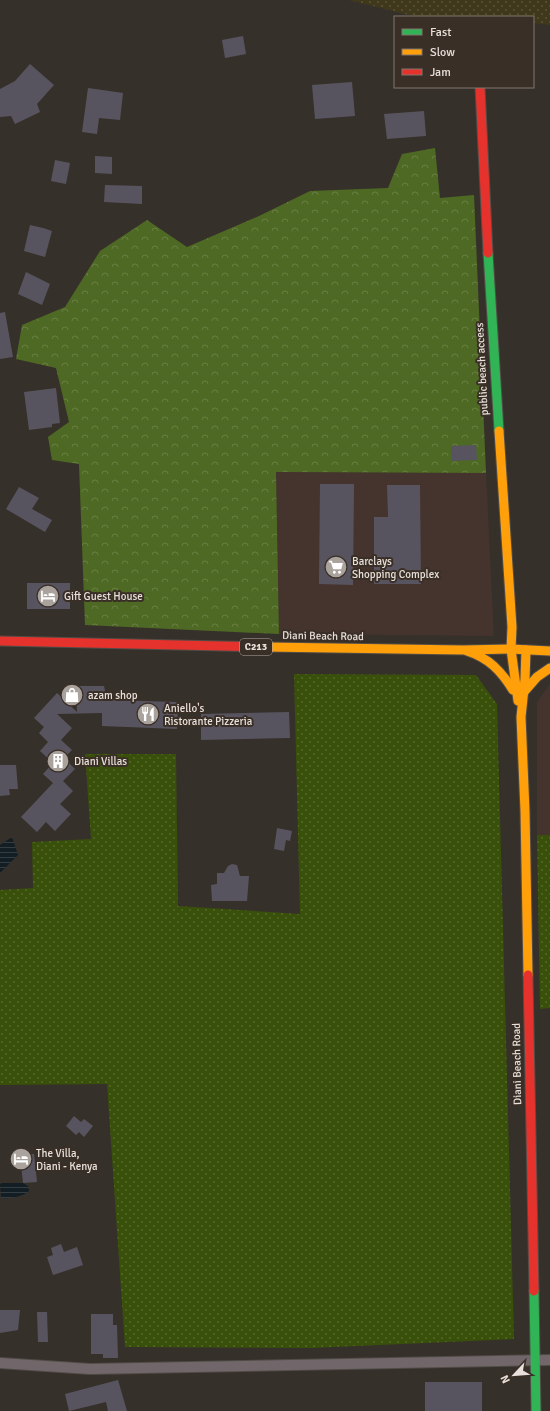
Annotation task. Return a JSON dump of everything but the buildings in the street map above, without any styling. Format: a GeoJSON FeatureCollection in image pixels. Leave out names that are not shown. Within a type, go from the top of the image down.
{"type":"FeatureCollection","features":[{"type":"Feature","properties":{"kind":"main road","name":"public beach access"},"geometry":{"type":"LineString","coordinates":[[480,88],[492,333],[512,627],[511,649],[520,694]]}},
{"type":"Feature","properties":{"kind":"main road","name":"Diani Beach Road"},"geometry":{"type":"LineString","coordinates":[[0,641],[293,648],[463,650],[511,649],[550,651]]}},
{"type":"Feature","properties":{"kind":"main road"},"geometry":{"type":"LineString","coordinates":[[463,650],[479,654],[497,667],[520,694]]}},
{"type":"Feature","properties":{"kind":"main road"},"geometry":{"type":"LineString","coordinates":[[520,694],[525,679],[526,650]]}},
{"type":"Feature","properties":{"kind":"main road"},"geometry":{"type":"LineString","coordinates":[[520,694],[537,677],[550,668]]}},
{"type":"Feature","properties":{"kind":"main road","name":"Diani Beach Road"},"geometry":{"type":"LineString","coordinates":[[520,694],[525,811],[536,1411]]}},
{"type":"Feature","properties":{"kind":"street"},"geometry":{"type":"LineString","coordinates":[[512,627],[526,650]]}},
{"type":"Feature","properties":{"kind":"street"},"geometry":{"type":"LineString","coordinates":[[0,1362],[90,1368],[550,1360]]}},
{"type":"Feature","properties":{"kind":"shaded area"},"geometry":{"type":"Polygon","coordinates":[[[276,472],[486,473],[494,636],[279,634],[276,472]]]}},
{"type":"Feature","properties":{"kind":"shaded area"},"geometry":{"type":"Polygon","coordinates":[[[550,684],[550,835],[537,835],[537,702],[550,684]]]}},
{"type":"Feature","properties":{"kind":"shaded area"},"geometry":{"type":"Polygon","coordinates":[[[12,837],[18,855],[0,873],[0,845],[12,837]]]}},
{"type":"Feature","properties":{"kind":"shaded area"},"geometry":{"type":"Polygon","coordinates":[[[23,1183],[28,1186],[29,1191],[23,1195],[15,1197],[1,1198],[0,1184],[23,1183]]]}},
{"type":"Feature","properties":{"kind":"green space"},"geometry":{"type":"Polygon","coordinates":[[[435,148],[440,198],[474,195],[486,473],[276,472],[279,634],[85,625],[79,464],[52,460],[48,437],[69,422],[56,368],[16,359],[22,325],[65,307],[100,251],[147,220],[187,247],[259,216],[310,191],[388,188],[402,154],[435,148]]]}},
{"type":"Feature","properties":{"kind":"green space"},"geometry":{"type":"Polygon","coordinates":[[[294,674],[476,675],[497,704],[514,1339],[312,1348],[125,1347],[107,1084],[0,1085],[0,890],[33,888],[32,842],[91,839],[85,754],[176,754],[178,906],[300,914],[294,674]]]}},
{"type":"Feature","properties":{"kind":"green space"},"geometry":{"type":"Polygon","coordinates":[[[537,835],[550,835],[550,1008],[540,1009],[537,835]]]}},
{"type":"Feature","properties":{"kind":"sand"},"geometry":{"type":"Polygon","coordinates":[[[349,0],[550,0],[550,25],[534,23],[534,16],[413,16],[349,0]]]}},
{"type":"Feature","properties":{"kind":"traffic: fast"},"geometry":{"type":"LineString","coordinates":[[488,253],[499,431]]}},
{"type":"Feature","properties":{"kind":"traffic: fast"},"geometry":{"type":"LineString","coordinates":[[534,1291],[536,1411]]}},
{"type":"Feature","properties":{"kind":"traffic: slow"},"geometry":{"type":"LineString","coordinates":[[499,431],[512,627],[511,649],[518,701]]}},
{"type":"Feature","properties":{"kind":"traffic: slow"},"geometry":{"type":"LineString","coordinates":[[267,647],[463,650],[511,649],[550,651]]}},
{"type":"Feature","properties":{"kind":"traffic: slow"},"geometry":{"type":"LineString","coordinates":[[526,650],[521,717],[525,811],[528,975]]}},
{"type":"Feature","properties":{"kind":"traffic: slow"},"geometry":{"type":"LineString","coordinates":[[467,651],[482,657],[494,666],[513,690]]}},
{"type":"Feature","properties":{"kind":"traffic: slow"},"geometry":{"type":"LineString","coordinates":[[523,693],[537,677],[550,668]]}},
{"type":"Feature","properties":{"kind":"traffic: jam"},"geometry":{"type":"LineString","coordinates":[[480,88],[488,253]]}},
{"type":"Feature","properties":{"kind":"traffic: jam"},"geometry":{"type":"LineString","coordinates":[[0,641],[267,647]]}},
{"type":"Feature","properties":{"kind":"traffic: jam"},"geometry":{"type":"LineString","coordinates":[[528,975],[534,1291]]}},
{"type":"Feature","properties":{"kind":"place","name":"Barclays Shopping Complex"},"geometry":{"type":"Point","coordinates":[336,567]}},
{"type":"Feature","properties":{"kind":"place","name":"Gift Guest House"},"geometry":{"type":"Point","coordinates":[48,596]}},
{"type":"Feature","properties":{"kind":"place","name":"azam shop"},"geometry":{"type":"Point","coordinates":[72,695]}},
{"type":"Feature","properties":{"kind":"place","name":"Aniello's Ristorante Pizzeria"},"geometry":{"type":"Point","coordinates":[148,714]}},
{"type":"Feature","properties":{"kind":"place","name":"Diani Villas"},"geometry":{"type":"Point","coordinates":[58,761]}},
{"type":"Feature","properties":{"kind":"place","name":"The Villa, Diani - Kenya"},"geometry":{"type":"Point","coordinates":[21,1159]}}]}
